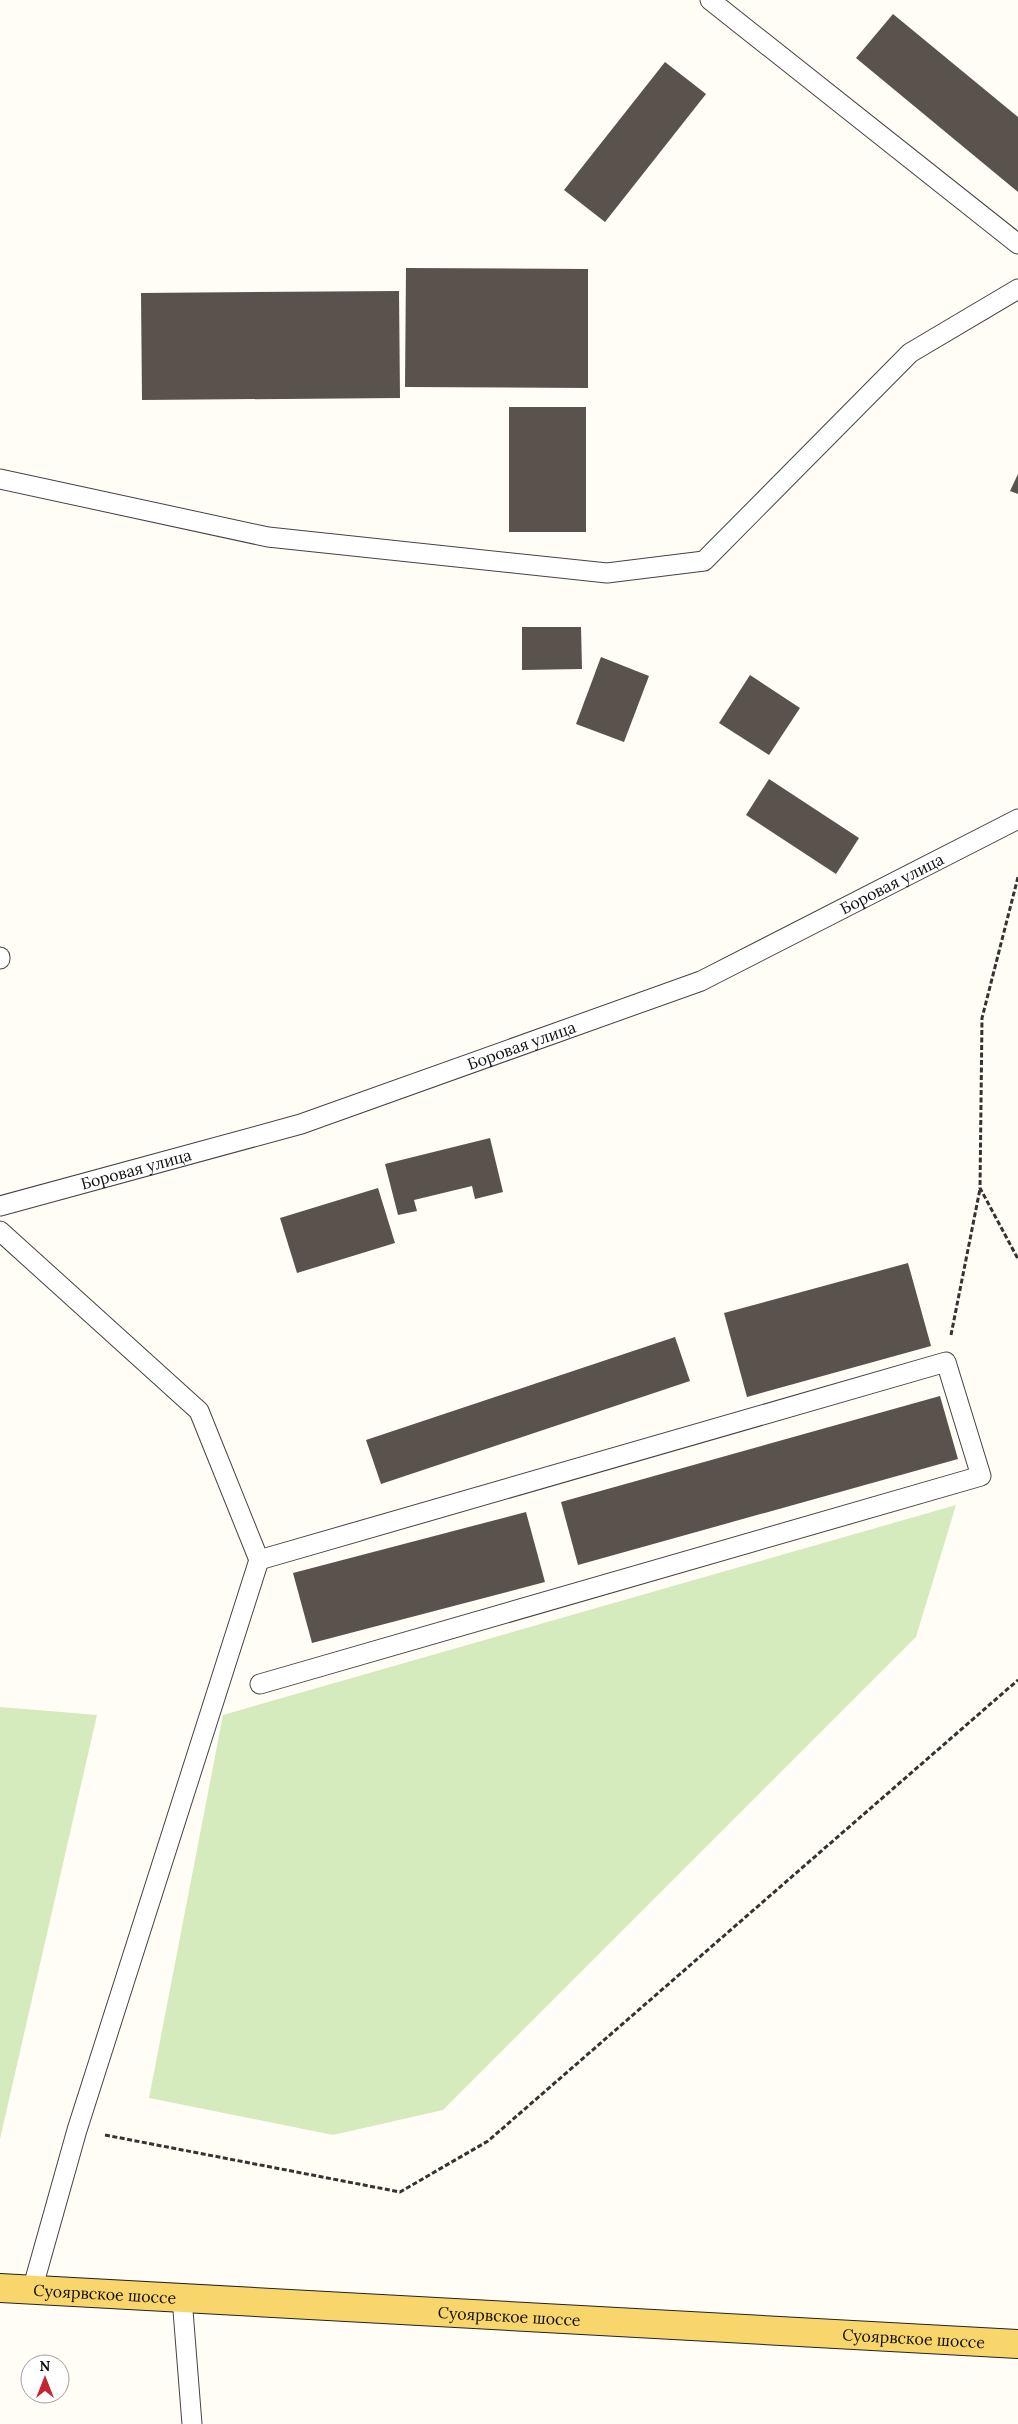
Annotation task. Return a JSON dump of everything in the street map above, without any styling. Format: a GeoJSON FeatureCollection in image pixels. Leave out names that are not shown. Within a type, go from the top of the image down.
{"type":"FeatureCollection","features":[{"type":"Feature","properties":{"kind":"main road","name":"Суоярвское шоссе"},"geometry":{"type":"LineString","coordinates":[[0,2288],[1018,2344]]}},
{"type":"Feature","properties":{"kind":"lane"},"geometry":{"type":"LineString","coordinates":[[710,0],[1018,244]]}},
{"type":"Feature","properties":{"kind":"lane"},"geometry":{"type":"LineString","coordinates":[[0,479],[268,537],[607,572],[704,560],[910,353],[1018,289]]}},
{"type":"Feature","properties":{"kind":"lane","name":"Боровая улица"},"geometry":{"type":"LineString","coordinates":[[0,1206],[301,1124],[701,981],[1018,819]]}},
{"type":"Feature","properties":{"kind":"lane"},"geometry":{"type":"LineString","coordinates":[[0,1230],[199,1411],[259,1560],[78,2130],[32,2290]]}},
{"type":"Feature","properties":{"kind":"lane"},"geometry":{"type":"LineString","coordinates":[[259,1560],[946,1362],[981,1476],[260,1684]]}},
{"type":"Feature","properties":{"kind":"lane"},"geometry":{"type":"LineString","coordinates":[[182,2298],[192,2424]]}},
{"type":"Feature","properties":{"kind":"path"},"geometry":{"type":"LineString","coordinates":[[946,1362],[980,1188],[982,1018],[1018,877]]}},
{"type":"Feature","properties":{"kind":"path"},"geometry":{"type":"LineString","coordinates":[[980,1188],[1018,1259]]}},
{"type":"Feature","properties":{"kind":"path"},"geometry":{"type":"LineString","coordinates":[[78,2130],[400,2192],[488,2141],[1018,1680]]}},
{"type":"Feature","properties":{"kind":"green space"},"geometry":{"type":"Polygon","coordinates":[[[956,1505],[916,1637],[443,2110],[333,2135],[149,2098],[223,1715],[956,1505]]]}},
{"type":"Feature","properties":{"kind":"green space"},"geometry":{"type":"Polygon","coordinates":[[[0,1707],[97,1715],[0,2139],[0,1707]]]}},
{"type":"Feature","properties":{"kind":"building"},"geometry":{"type":"Polygon","coordinates":[[[893,14],[1018,117],[1018,192],[856,58],[893,14]]]}},
{"type":"Feature","properties":{"kind":"building"},"geometry":{"type":"Polygon","coordinates":[[[665,62],[706,94],[605,222],[564,190],[665,62]]]}},
{"type":"Feature","properties":{"kind":"building"},"geometry":{"type":"Polygon","coordinates":[[[406,268],[588,269],[588,388],[405,387],[406,268]]]}},
{"type":"Feature","properties":{"kind":"building"},"geometry":{"type":"Polygon","coordinates":[[[399,291],[400,398],[142,400],[141,293],[399,291]]]}},
{"type":"Feature","properties":{"kind":"building"},"geometry":{"type":"Polygon","coordinates":[[[509,407],[586,407],[586,532],[509,532],[509,407]]]}},
{"type":"Feature","properties":{"kind":"building"},"geometry":{"type":"Polygon","coordinates":[[[1018,474],[1018,494],[1010,491],[1018,474]]]}},
{"type":"Feature","properties":{"kind":"building"},"geometry":{"type":"Polygon","coordinates":[[[522,627],[581,627],[582,669],[522,670],[522,627]]]}},
{"type":"Feature","properties":{"kind":"building"},"geometry":{"type":"Polygon","coordinates":[[[601,657],[649,676],[624,742],[576,724],[601,657]]]}},
{"type":"Feature","properties":{"kind":"building"},"geometry":{"type":"Polygon","coordinates":[[[750,675],[800,708],[769,755],[719,723],[750,675]]]}},
{"type":"Feature","properties":{"kind":"building"},"geometry":{"type":"Polygon","coordinates":[[[769,779],[859,838],[836,874],[746,815],[769,779]]]}},
{"type":"Feature","properties":{"kind":"building"},"geometry":{"type":"Polygon","coordinates":[[[490,1138],[503,1192],[475,1199],[472,1186],[414,1200],[417,1211],[398,1215],[385,1164],[490,1138]]]}},
{"type":"Feature","properties":{"kind":"building"},"geometry":{"type":"Polygon","coordinates":[[[378,1188],[395,1243],[297,1273],[280,1218],[378,1188]]]}},
{"type":"Feature","properties":{"kind":"building"},"geometry":{"type":"Polygon","coordinates":[[[908,1263],[931,1346],[747,1397],[724,1313],[908,1263]]]}},
{"type":"Feature","properties":{"kind":"building"},"geometry":{"type":"Polygon","coordinates":[[[675,1337],[690,1381],[381,1484],[366,1440],[675,1337]]]}},
{"type":"Feature","properties":{"kind":"building"},"geometry":{"type":"Polygon","coordinates":[[[940,1396],[958,1459],[578,1565],[561,1502],[940,1396]]]}},
{"type":"Feature","properties":{"kind":"building"},"geometry":{"type":"Polygon","coordinates":[[[526,1512],[545,1582],[312,1643],[293,1573],[526,1512]]]}}]}
